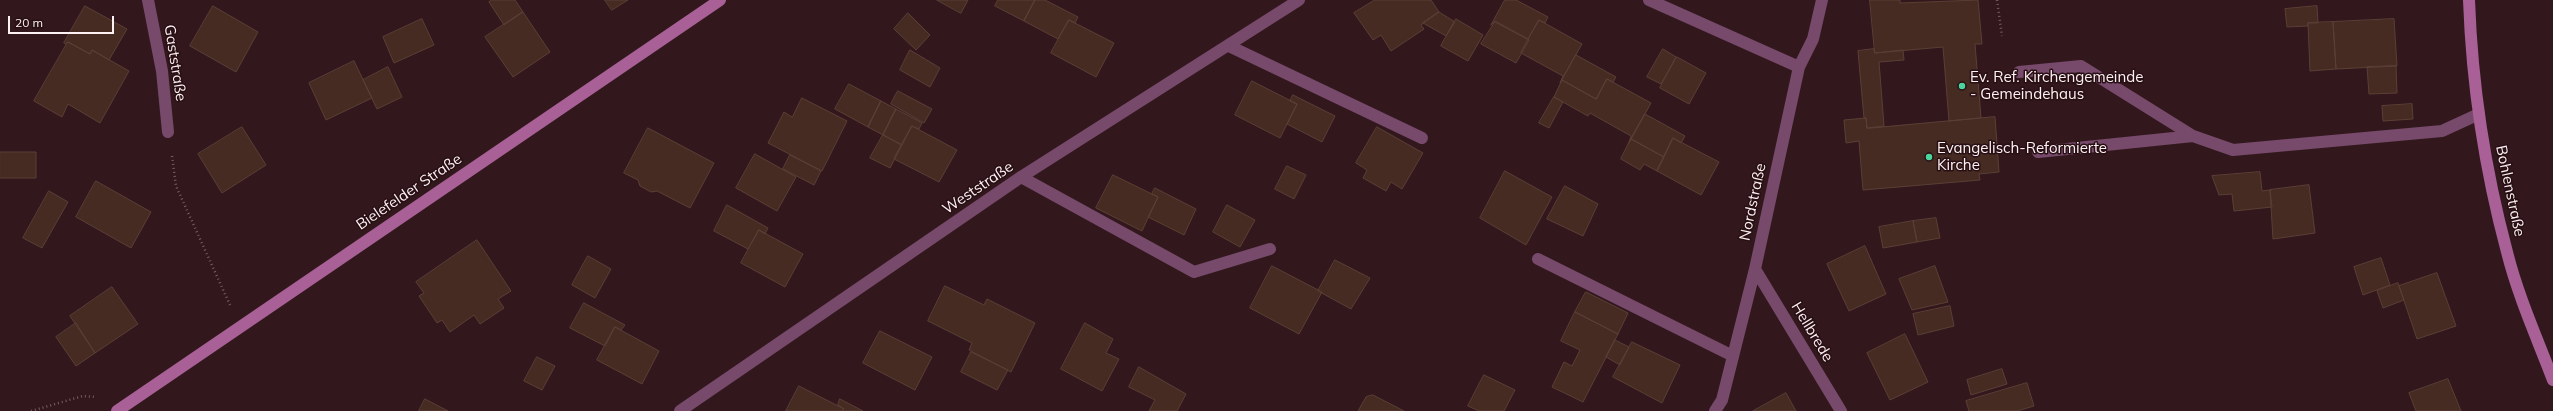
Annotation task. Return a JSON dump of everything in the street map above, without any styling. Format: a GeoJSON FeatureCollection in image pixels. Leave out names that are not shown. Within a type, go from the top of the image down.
{"type":"FeatureCollection","features":[{"type":"Feature","properties":{"kind":"main road","name":"Bielefelder Straße"},"geometry":{"type":"LineString","coordinates":[[118,411],[720,0]]}},
{"type":"Feature","properties":{"kind":"main road","name":"Bohlenstraße"},"geometry":{"type":"LineString","coordinates":[[2469,0],[2479,114],[2507,252],[2553,380]]}},
{"type":"Feature","properties":{"kind":"street","name":"Gaststraße"},"geometry":{"type":"LineString","coordinates":[[148,0],[162,71],[168,132]]}},
{"type":"Feature","properties":{"kind":"street","name":"Weststraße"},"geometry":{"type":"LineString","coordinates":[[680,411],[1021,177],[1229,46],[1299,0]]}},
{"type":"Feature","properties":{"kind":"street"},"geometry":{"type":"LineString","coordinates":[[1649,0],[1799,67]]}},
{"type":"Feature","properties":{"kind":"street","name":"Nordstraße"},"geometry":{"type":"LineString","coordinates":[[1715,411],[1722,400],[1734,356],[1755,269],[1799,67],[1813,39],[1822,0]]}},
{"type":"Feature","properties":{"kind":"street"},"geometry":{"type":"LineString","coordinates":[[1229,46],[1422,138]]}},
{"type":"Feature","properties":{"kind":"street"},"geometry":{"type":"LineString","coordinates":[[2019,72],[2081,66],[2193,136],[2233,150],[2442,131],[2479,114]]}},
{"type":"Feature","properties":{"kind":"street"},"geometry":{"type":"LineString","coordinates":[[2038,152],[2193,136]]}},
{"type":"Feature","properties":{"kind":"street"},"geometry":{"type":"LineString","coordinates":[[1021,177],[1194,272],[1270,249]]}},
{"type":"Feature","properties":{"kind":"street"},"geometry":{"type":"LineString","coordinates":[[1538,259],[1734,356]]}},
{"type":"Feature","properties":{"kind":"street","name":"Hellbrede"},"geometry":{"type":"LineString","coordinates":[[1755,269],[1841,411]]}},
{"type":"Feature","properties":{"kind":"path"},"geometry":{"type":"LineString","coordinates":[[1997,0],[2002,36]]}},
{"type":"Feature","properties":{"kind":"path"},"geometry":{"type":"LineString","coordinates":[[168,132],[176,186],[240,327]]}},
{"type":"Feature","properties":{"kind":"path"},"geometry":{"type":"LineString","coordinates":[[31,411],[83,396],[131,402]]}},
{"type":"Feature","properties":{"kind":"building"},"geometry":{"type":"Polygon","coordinates":[[[492,0],[515,0],[523,12],[504,25],[489,2],[492,0]]]}},
{"type":"Feature","properties":{"kind":"building"},"geometry":{"type":"Polygon","coordinates":[[[605,0],[628,0],[612,10],[605,0]]]}},
{"type":"Feature","properties":{"kind":"building"},"geometry":{"type":"Polygon","coordinates":[[[937,0],[968,0],[961,13],[937,0]]]}},
{"type":"Feature","properties":{"kind":"building"},"geometry":{"type":"Polygon","coordinates":[[[998,0],[1035,0],[1024,21],[995,6],[998,0]]]}},
{"type":"Feature","properties":{"kind":"building"},"geometry":{"type":"Polygon","coordinates":[[[1035,0],[1045,0],[1078,17],[1075,23],[1069,20],[1058,39],[1024,21],[1035,0]]]}},
{"type":"Feature","properties":{"kind":"building"},"geometry":{"type":"Polygon","coordinates":[[[1375,0],[1431,0],[1439,12],[1421,25],[1424,29],[1391,51],[1381,35],[1373,40],[1354,13],[1375,0]]]}},
{"type":"Feature","properties":{"kind":"building"},"geometry":{"type":"Polygon","coordinates":[[[1505,0],[1516,0],[1548,17],[1545,23],[1539,20],[1528,39],[1495,21],[1491,25],[1505,0]]]}},
{"type":"Feature","properties":{"kind":"building","name":"Ev. Ref. Kirchengemeinde - Gemeindehaus"},"geometry":{"type":"Polygon","coordinates":[[[1870,0],[1900,0],[1900,3],[1978,0],[1982,44],[1975,44],[1981,118],[1949,121],[1943,47],[1875,53],[1870,0]]]}},
{"type":"Feature","properties":{"kind":"building"},"geometry":{"type":"Polygon","coordinates":[[[85,6],[127,29],[109,60],[92,50],[90,54],[68,42],[66,44],[64,43],[85,6]]]}},
{"type":"Feature","properties":{"kind":"building"},"geometry":{"type":"Polygon","coordinates":[[[213,6],[258,32],[236,72],[190,46],[213,6]]]}},
{"type":"Feature","properties":{"kind":"building"},"geometry":{"type":"Polygon","coordinates":[[[2317,6],[2318,23],[2308,23],[2308,26],[2287,27],[2285,9],[2317,6]]]}},
{"type":"Feature","properties":{"kind":"building"},"geometry":{"type":"Polygon","coordinates":[[[523,12],[550,52],[513,77],[485,37],[523,12]]]}},
{"type":"Feature","properties":{"kind":"building"},"geometry":{"type":"Polygon","coordinates":[[[1439,12],[1455,22],[1446,36],[1423,23],[1439,12]]]}},
{"type":"Feature","properties":{"kind":"building"},"geometry":{"type":"Polygon","coordinates":[[[908,13],[930,35],[916,50],[894,29],[908,13]]]}},
{"type":"Feature","properties":{"kind":"building"},"geometry":{"type":"Polygon","coordinates":[[[422,19],[434,45],[394,63],[383,37],[422,19]]]}},
{"type":"Feature","properties":{"kind":"building"},"geometry":{"type":"Polygon","coordinates":[[[1456,19],[1483,35],[1468,61],[1441,46],[1456,19]]]}},
{"type":"Feature","properties":{"kind":"building"},"geometry":{"type":"Polygon","coordinates":[[[2394,19],[2397,66],[2336,69],[2333,22],[2394,19]]]}},
{"type":"Feature","properties":{"kind":"building"},"geometry":{"type":"Polygon","coordinates":[[[1069,20],[1114,43],[1096,77],[1051,53],[1069,20]]]}},
{"type":"Feature","properties":{"kind":"building"},"geometry":{"type":"Polygon","coordinates":[[[1539,20],[1582,44],[1560,83],[1563,76],[1521,53],[1539,20]]]}},
{"type":"Feature","properties":{"kind":"building"},"geometry":{"type":"Polygon","coordinates":[[[1495,22],[1529,40],[1516,63],[1481,44],[1495,22]]]}},
{"type":"Feature","properties":{"kind":"building"},"geometry":{"type":"Polygon","coordinates":[[[2333,22],[2336,69],[2310,71],[2308,23],[2333,22]]]}},
{"type":"Feature","properties":{"kind":"building"},"geometry":{"type":"Polygon","coordinates":[[[68,42],[90,54],[92,50],[129,71],[100,123],[68,104],[62,117],[34,101],[68,42]]]}},
{"type":"Feature","properties":{"kind":"building"},"geometry":{"type":"Polygon","coordinates":[[[1663,49],[1676,57],[1661,84],[1647,77],[1663,49]]]}},
{"type":"Feature","properties":{"kind":"building"},"geometry":{"type":"Polygon","coordinates":[[[1874,49],[1875,53],[1903,50],[1904,60],[1879,62],[1884,126],[1867,128],[1866,118],[1864,118],[1858,51],[1874,49]]]}},
{"type":"Feature","properties":{"kind":"building"},"geometry":{"type":"Polygon","coordinates":[[[910,50],[940,68],[930,87],[900,70],[910,50]]]}},
{"type":"Feature","properties":{"kind":"building"},"geometry":{"type":"Polygon","coordinates":[[[1576,55],[1616,77],[1613,82],[1607,79],[1596,99],[1562,80],[1576,55]]]}},
{"type":"Feature","properties":{"kind":"building"},"geometry":{"type":"Polygon","coordinates":[[[1677,57],[1706,73],[1689,104],[1660,88],[1677,57]]]}},
{"type":"Feature","properties":{"kind":"building"},"geometry":{"type":"Polygon","coordinates":[[[354,61],[372,98],[326,120],[309,83],[354,61]]]}},
{"type":"Feature","properties":{"kind":"building"},"geometry":{"type":"Polygon","coordinates":[[[2396,66],[2397,93],[2369,94],[2367,67],[2396,66]]]}},
{"type":"Feature","properties":{"kind":"building"},"geometry":{"type":"Polygon","coordinates":[[[388,67],[402,97],[377,109],[363,80],[388,67]]]}},
{"type":"Feature","properties":{"kind":"building"},"geometry":{"type":"Polygon","coordinates":[[[1607,79],[1651,103],[1629,143],[1631,136],[1590,113],[1588,116],[1554,97],[1562,80],[1596,99],[1607,79]]]}},
{"type":"Feature","properties":{"kind":"building"},"geometry":{"type":"Polygon","coordinates":[[[1252,81],[1297,104],[1280,138],[1235,115],[1252,81]]]}},
{"type":"Feature","properties":{"kind":"building"},"geometry":{"type":"Polygon","coordinates":[[[849,84],[881,101],[868,127],[835,109],[849,84]]]}},
{"type":"Feature","properties":{"kind":"building"},"geometry":{"type":"Polygon","coordinates":[[[898,91],[932,109],[924,123],[891,104],[898,91]]]}},
{"type":"Feature","properties":{"kind":"building"},"geometry":{"type":"Polygon","coordinates":[[[1293,95],[1335,116],[1322,142],[1287,124],[1297,104],[1290,101],[1293,95]]]}},
{"type":"Feature","properties":{"kind":"building"},"geometry":{"type":"Polygon","coordinates":[[[1554,97],[1563,102],[1549,128],[1539,123],[1554,97]]]}},
{"type":"Feature","properties":{"kind":"building"},"geometry":{"type":"Polygon","coordinates":[[[802,98],[847,121],[822,171],[768,143],[784,112],[792,117],[802,98]]]}},
{"type":"Feature","properties":{"kind":"building"},"geometry":{"type":"Polygon","coordinates":[[[881,101],[896,109],[883,135],[868,127],[881,101]]]}},
{"type":"Feature","properties":{"kind":"building"},"geometry":{"type":"Polygon","coordinates":[[[2412,104],[2413,119],[2383,121],[2382,106],[2412,104]]]}},
{"type":"Feature","properties":{"kind":"building"},"geometry":{"type":"Polygon","coordinates":[[[896,109],[922,123],[919,129],[912,126],[902,145],[883,135],[896,109]]]}},
{"type":"Feature","properties":{"kind":"building"},"geometry":{"type":"Polygon","coordinates":[[[1645,114],[1685,136],[1681,143],[1673,138],[1664,157],[1631,139],[1645,114]]]}},
{"type":"Feature","properties":{"kind":"building","name":"Evangelisch-Reformierte Kirche"},"geometry":{"type":"Polygon","coordinates":[[[1995,117],[1999,172],[1979,174],[1980,180],[1863,190],[1859,141],[1846,143],[1844,120],[1866,118],[1867,128],[1995,117]]]}},
{"type":"Feature","properties":{"kind":"building"},"geometry":{"type":"Polygon","coordinates":[[[912,126],[957,150],[939,182],[894,159],[912,126]]]}},
{"type":"Feature","properties":{"kind":"building"},"geometry":{"type":"Polygon","coordinates":[[[242,127],[266,165],[222,193],[198,154],[242,127]]]}},
{"type":"Feature","properties":{"kind":"building"},"geometry":{"type":"Polygon","coordinates":[[[1377,127],[1423,153],[1402,189],[1391,182],[1386,191],[1363,178],[1367,170],[1356,163],[1377,127]]]}},
{"type":"Feature","properties":{"kind":"building"},"geometry":{"type":"Polygon","coordinates":[[[648,128],[714,163],[690,208],[657,191],[651,192],[640,186],[638,180],[624,173],[648,128]]]}},
{"type":"Feature","properties":{"kind":"building"},"geometry":{"type":"Polygon","coordinates":[[[883,135],[902,145],[890,168],[870,158],[883,135]]]}},
{"type":"Feature","properties":{"kind":"building"},"geometry":{"type":"Polygon","coordinates":[[[1673,138],[1719,162],[1701,195],[1657,171],[1673,138]]]}},
{"type":"Feature","properties":{"kind":"building"},"geometry":{"type":"Polygon","coordinates":[[[1631,139],[1664,157],[1657,171],[1644,164],[1640,170],[1621,159],[1631,139]]]}},
{"type":"Feature","properties":{"kind":"building"},"geometry":{"type":"Polygon","coordinates":[[[0,152],[36,152],[36,178],[0,178],[0,152]]]}},
{"type":"Feature","properties":{"kind":"building"},"geometry":{"type":"Polygon","coordinates":[[[755,154],[796,177],[777,211],[736,188],[755,154]]]}},
{"type":"Feature","properties":{"kind":"building"},"geometry":{"type":"Polygon","coordinates":[[[790,155],[821,171],[814,185],[783,169],[790,155]]]}},
{"type":"Feature","properties":{"kind":"building"},"geometry":{"type":"Polygon","coordinates":[[[1287,166],[1306,175],[1294,199],[1275,189],[1287,166]]]}},
{"type":"Feature","properties":{"kind":"building"},"geometry":{"type":"Polygon","coordinates":[[[1505,171],[1552,197],[1526,245],[1480,218],[1505,171]]]}},
{"type":"Feature","properties":{"kind":"building"},"geometry":{"type":"Polygon","coordinates":[[[2260,172],[2262,191],[2270,190],[2272,207],[2234,211],[2232,194],[2219,195],[2212,176],[2260,172]]]}},
{"type":"Feature","properties":{"kind":"building"},"geometry":{"type":"Polygon","coordinates":[[[1113,175],[1158,197],[1142,231],[1096,208],[1113,175]]]}},
{"type":"Feature","properties":{"kind":"building"},"geometry":{"type":"Polygon","coordinates":[[[96,181],[151,212],[131,248],[76,217],[96,181]]]}},
{"type":"Feature","properties":{"kind":"building"},"geometry":{"type":"Polygon","coordinates":[[[2309,185],[2315,233],[2273,239],[2270,190],[2309,185]]]}},
{"type":"Feature","properties":{"kind":"building"},"geometry":{"type":"Polygon","coordinates":[[[1565,186],[1598,204],[1583,236],[1547,219],[1565,186]]]}},
{"type":"Feature","properties":{"kind":"building"},"geometry":{"type":"Polygon","coordinates":[[[1155,188],[1196,209],[1184,235],[1148,217],[1158,197],[1152,194],[1155,188]]]}},
{"type":"Feature","properties":{"kind":"building"},"geometry":{"type":"Polygon","coordinates":[[[49,191],[68,202],[42,248],[23,238],[49,191]]]}},
{"type":"Feature","properties":{"kind":"building"},"geometry":{"type":"Polygon","coordinates":[[[727,205],[768,228],[765,234],[759,230],[748,249],[714,231],[727,205]]]}},
{"type":"Feature","properties":{"kind":"building"},"geometry":{"type":"Polygon","coordinates":[[[1227,205],[1255,220],[1240,247],[1213,232],[1227,205]]]}},
{"type":"Feature","properties":{"kind":"building"},"geometry":{"type":"Polygon","coordinates":[[[1936,218],[1940,238],[1917,242],[1913,221],[1936,218]]]}},
{"type":"Feature","properties":{"kind":"building"},"geometry":{"type":"Polygon","coordinates":[[[1913,221],[1917,242],[1883,248],[1879,227],[1913,221]]]}},
{"type":"Feature","properties":{"kind":"building"},"geometry":{"type":"Polygon","coordinates":[[[759,230],[803,254],[785,287],[741,263],[759,230]]]}},
{"type":"Feature","properties":{"kind":"building"},"geometry":{"type":"Polygon","coordinates":[[[477,240],[511,291],[498,299],[504,308],[480,324],[474,315],[450,332],[442,320],[437,323],[419,296],[424,293],[416,282],[477,240]]]}},
{"type":"Feature","properties":{"kind":"building"},"geometry":{"type":"Polygon","coordinates":[[[1865,246],[1886,294],[1849,311],[1827,264],[1865,246]]]}},
{"type":"Feature","properties":{"kind":"building"},"geometry":{"type":"Polygon","coordinates":[[[588,256],[611,269],[595,298],[572,285],[588,256]]]}},
{"type":"Feature","properties":{"kind":"building"},"geometry":{"type":"Polygon","coordinates":[[[2381,258],[2390,285],[2363,295],[2354,267],[2381,258]]]}},
{"type":"Feature","properties":{"kind":"building"},"geometry":{"type":"Polygon","coordinates":[[[1335,260],[1370,278],[1351,309],[1318,291],[1335,260]]]}},
{"type":"Feature","properties":{"kind":"building"},"geometry":{"type":"Polygon","coordinates":[[[1272,266],[1322,292],[1299,334],[1250,308],[1272,266]]]}},
{"type":"Feature","properties":{"kind":"building"},"geometry":{"type":"Polygon","coordinates":[[[1935,266],[1948,302],[1912,310],[1899,279],[1935,266]]]}},
{"type":"Feature","properties":{"kind":"building"},"geometry":{"type":"Polygon","coordinates":[[[2437,273],[2456,326],[2417,339],[2399,286],[2437,273]]]}},
{"type":"Feature","properties":{"kind":"building"},"geometry":{"type":"Polygon","coordinates":[[[2398,283],[2404,300],[2383,308],[2377,291],[2398,283]]]}},
{"type":"Feature","properties":{"kind":"building"},"geometry":{"type":"Polygon","coordinates":[[[945,286],[984,305],[987,299],[1035,323],[1011,372],[969,350],[972,343],[928,321],[945,286]]]}},
{"type":"Feature","properties":{"kind":"building"},"geometry":{"type":"Polygon","coordinates":[[[112,287],[138,324],[95,353],[70,316],[112,287]]]}},
{"type":"Feature","properties":{"kind":"building"},"geometry":{"type":"Polygon","coordinates":[[[1586,292],[1628,313],[1618,334],[1575,312],[1586,292]]]}},
{"type":"Feature","properties":{"kind":"building"},"geometry":{"type":"Polygon","coordinates":[[[584,303],[625,325],[621,330],[615,327],[605,346],[570,328],[584,303]]]}},
{"type":"Feature","properties":{"kind":"building"},"geometry":{"type":"Polygon","coordinates":[[[1950,306],[1954,326],[1918,335],[1913,314],[1950,306]]]}},
{"type":"Feature","properties":{"kind":"building"},"geometry":{"type":"Polygon","coordinates":[[[1575,312],[1618,334],[1583,402],[1552,387],[1564,362],[1572,366],[1580,350],[1561,341],[1575,312]]]}},
{"type":"Feature","properties":{"kind":"building"},"geometry":{"type":"Polygon","coordinates":[[[76,323],[95,353],[76,366],[56,337],[76,323]]]}},
{"type":"Feature","properties":{"kind":"building"},"geometry":{"type":"Polygon","coordinates":[[[1085,323],[1113,339],[1106,353],[1119,359],[1102,391],[1061,369],[1085,323]]]}},
{"type":"Feature","properties":{"kind":"building"},"geometry":{"type":"Polygon","coordinates":[[[615,327],[659,351],[642,384],[597,360],[615,327]]]}},
{"type":"Feature","properties":{"kind":"building"},"geometry":{"type":"Polygon","coordinates":[[[880,331],[932,357],[915,390],[863,363],[880,331]]]}},
{"type":"Feature","properties":{"kind":"building"},"geometry":{"type":"Polygon","coordinates":[[[1905,334],[1928,382],[1890,400],[1867,353],[1905,334]]]}},
{"type":"Feature","properties":{"kind":"building"},"geometry":{"type":"Polygon","coordinates":[[[1615,340],[1629,347],[1620,365],[1606,357],[1615,340]]]}},
{"type":"Feature","properties":{"kind":"building"},"geometry":{"type":"Polygon","coordinates":[[[1632,342],[1680,365],[1662,403],[1613,377],[1632,342]]]}},
{"type":"Feature","properties":{"kind":"building"},"geometry":{"type":"Polygon","coordinates":[[[971,352],[1008,370],[997,390],[961,372],[971,352]]]}},
{"type":"Feature","properties":{"kind":"building"},"geometry":{"type":"Polygon","coordinates":[[[537,357],[555,366],[542,390],[524,381],[537,357]]]}},
{"type":"Feature","properties":{"kind":"building"},"geometry":{"type":"Polygon","coordinates":[[[1139,367],[1186,394],[1177,411],[1149,411],[1155,400],[1129,387],[1139,367]]]}},
{"type":"Feature","properties":{"kind":"building"},"geometry":{"type":"Polygon","coordinates":[[[2002,369],[2007,384],[1971,395],[1967,380],[2002,369]]]}},
{"type":"Feature","properties":{"kind":"building"},"geometry":{"type":"Polygon","coordinates":[[[1484,375],[1515,390],[1504,411],[1479,411],[1468,406],[1484,375]]]}},
{"type":"Feature","properties":{"kind":"building"},"geometry":{"type":"Polygon","coordinates":[[[2448,379],[2461,411],[2416,411],[2409,393],[2448,379]]]}},
{"type":"Feature","properties":{"kind":"building"},"geometry":{"type":"Polygon","coordinates":[[[2027,383],[2034,406],[2017,411],[1969,411],[1966,401],[2027,383]]]}},
{"type":"Feature","properties":{"kind":"building"},"geometry":{"type":"Polygon","coordinates":[[[799,386],[844,409],[842,411],[786,411],[799,386]]]}},
{"type":"Feature","properties":{"kind":"building"},"geometry":{"type":"Polygon","coordinates":[[[1786,393],[1796,411],[1753,411],[1786,393]]]}},
{"type":"Feature","properties":{"kind":"building"},"geometry":{"type":"Polygon","coordinates":[[[1373,395],[1404,411],[1358,411],[1366,397],[1373,395]]]}},
{"type":"Feature","properties":{"kind":"building"},"geometry":{"type":"Polygon","coordinates":[[[425,399],[448,411],[419,411],[425,399]]]}},
{"type":"Feature","properties":{"kind":"building"},"geometry":{"type":"Polygon","coordinates":[[[840,399],[863,411],[842,411],[844,409],[838,405],[840,399]]]}},
{"type":"Feature","properties":{"kind":"place","name":"Ev. Ref. Kirchengemeinde - Gemeindehaus"},"geometry":{"type":"Point","coordinates":[1962,86]}},
{"type":"Feature","properties":{"kind":"place","name":"Evangelisch-Reformierte Kirche"},"geometry":{"type":"Point","coordinates":[1929,157]}}]}
